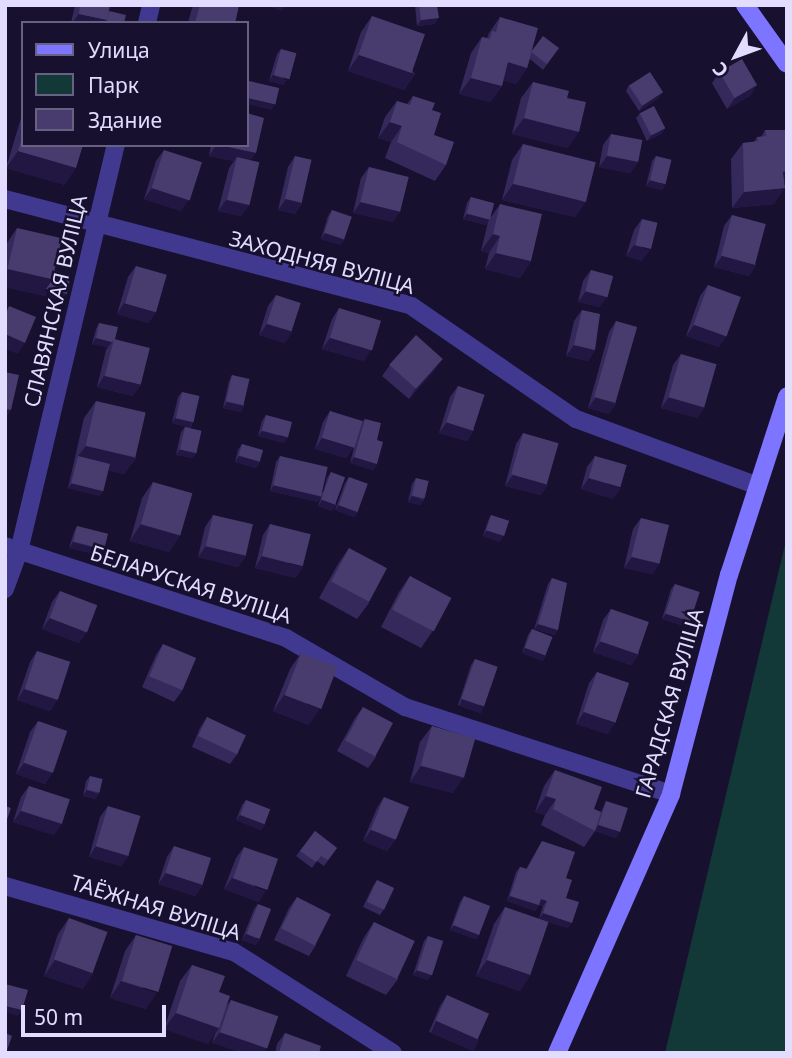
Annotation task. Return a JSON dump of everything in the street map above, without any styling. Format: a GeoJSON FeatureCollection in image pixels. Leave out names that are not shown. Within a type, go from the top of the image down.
{"type":"FeatureCollection","features":[{"type":"Feature","properties":{"kind":"street"},"geometry":{"type":"LineString","coordinates":[[745,5],[787,64]]}},
{"type":"Feature","properties":{"kind":"street","name":"СЛАВЯНСКАЯ ВУЛІЦА"},"geometry":{"type":"LineString","coordinates":[[5,589],[12,549],[116,147]]}},
{"type":"Feature","properties":{"kind":"street","name":"ЗАХОДНЯЯ ВУЛІЦА"},"geometry":{"type":"LineString","coordinates":[[5,199],[96,226],[410,305],[576,419],[758,486]]}},
{"type":"Feature","properties":{"kind":"street","name":"ГАРАДСКАЯ ВУЛІЦА"},"geometry":{"type":"LineString","coordinates":[[557,1053],[671,794],[729,575],[787,396]]}},
{"type":"Feature","properties":{"kind":"street","name":"БЕЛАРУСКАЯ ВУЛІЦА"},"geometry":{"type":"LineString","coordinates":[[12,549],[286,638],[405,707],[671,794]]}},
{"type":"Feature","properties":{"kind":"street","name":"ТАЁЖНАЯ ВУЛІЦА"},"geometry":{"type":"LineString","coordinates":[[5,886],[234,952],[393,1053]]}},
{"type":"Feature","properties":{"kind":"green space"},"geometry":{"type":"Polygon","coordinates":[[[787,536],[787,1053],[665,1053],[787,536]]]}},
{"type":"Feature","properties":{"kind":"building"},"geometry":{"type":"Polygon","coordinates":[[[80,5],[110,5],[107,20],[79,14],[80,5]]]}},
{"type":"Feature","properties":{"kind":"building"},"geometry":{"type":"Polygon","coordinates":[[[200,5],[239,5],[235,21],[196,21],[200,5]]]}},
{"type":"Feature","properties":{"kind":"building"},"geometry":{"type":"Polygon","coordinates":[[[419,5],[437,5],[439,18],[421,20],[419,5]]]}},
{"type":"Feature","properties":{"kind":"building"},"geometry":{"type":"Polygon","coordinates":[[[109,11],[126,15],[124,21],[107,20],[109,11]]]}},
{"type":"Feature","properties":{"kind":"building"},"geometry":{"type":"Polygon","coordinates":[[[372,16],[425,34],[412,73],[359,55],[372,16]]]}},
{"type":"Feature","properties":{"kind":"building"},"geometry":{"type":"Polygon","coordinates":[[[500,17],[538,28],[527,68],[508,62],[502,86],[471,78],[482,37],[490,39],[492,31],[496,32],[500,17]]]}},
{"type":"Feature","properties":{"kind":"building"},"geometry":{"type":"Polygon","coordinates":[[[543,36],[559,48],[547,64],[531,52],[543,36]]]}},
{"type":"Feature","properties":{"kind":"building"},"geometry":{"type":"Polygon","coordinates":[[[281,49],[296,53],[289,79],[274,75],[281,49]]]}},
{"type":"Feature","properties":{"kind":"building"},"geometry":{"type":"Polygon","coordinates":[[[742,59],[757,85],[734,98],[719,72],[742,59]]]}},
{"type":"Feature","properties":{"kind":"building"},"geometry":{"type":"Polygon","coordinates":[[[650,72],[663,92],[642,106],[629,86],[650,72]]]}},
{"type":"Feature","properties":{"kind":"building"},"geometry":{"type":"Polygon","coordinates":[[[249,81],[279,88],[275,105],[248,98],[249,81]]]}},
{"type":"Feature","properties":{"kind":"building"},"geometry":{"type":"Polygon","coordinates":[[[533,82],[569,91],[567,98],[586,102],[579,132],[524,118],[533,82]]]}},
{"type":"Feature","properties":{"kind":"building"},"geometry":{"type":"Polygon","coordinates":[[[413,96],[435,103],[432,110],[441,113],[434,135],[454,142],[446,165],[397,142],[402,126],[390,122],[397,101],[410,105],[413,96]]]}},
{"type":"Feature","properties":{"kind":"building"},"geometry":{"type":"Polygon","coordinates":[[[654,106],[665,128],[651,136],[640,113],[654,106]]]}},
{"type":"Feature","properties":{"kind":"building"},"geometry":{"type":"Polygon","coordinates":[[[248,113],[264,118],[256,153],[229,147],[248,147],[248,113]]]}},
{"type":"Feature","properties":{"kind":"building"},"geometry":{"type":"Polygon","coordinates":[[[765,130],[787,130],[787,171],[783,172],[785,188],[744,192],[743,143],[758,141],[757,137],[766,136],[765,130]]]}},
{"type":"Feature","properties":{"kind":"building"},"geometry":{"type":"Polygon","coordinates":[[[611,134],[642,140],[638,162],[607,156],[611,134]]]}},
{"type":"Feature","properties":{"kind":"building"},"geometry":{"type":"Polygon","coordinates":[[[21,141],[21,147],[82,147],[76,168],[18,151],[21,141]]]}},
{"type":"Feature","properties":{"kind":"building"},"geometry":{"type":"Polygon","coordinates":[[[523,144],[596,162],[586,202],[513,184],[523,144]]]}},
{"type":"Feature","properties":{"kind":"building"},"geometry":{"type":"Polygon","coordinates":[[[164,150],[202,162],[190,200],[152,188],[164,150]]]}},
{"type":"Feature","properties":{"kind":"building"},"geometry":{"type":"Polygon","coordinates":[[[295,156],[312,160],[302,203],[285,199],[295,156]]]}},
{"type":"Feature","properties":{"kind":"building"},"geometry":{"type":"Polygon","coordinates":[[[656,156],[672,160],[665,184],[650,180],[656,156]]]}},
{"type":"Feature","properties":{"kind":"building"},"geometry":{"type":"Polygon","coordinates":[[[237,157],[259,162],[250,205],[227,200],[237,157]]]}},
{"type":"Feature","properties":{"kind":"building"},"geometry":{"type":"Polygon","coordinates":[[[369,167],[409,177],[400,212],[360,202],[369,167]]]}},
{"type":"Feature","properties":{"kind":"building"},"geometry":{"type":"Polygon","coordinates":[[[471,197],[494,203],[490,220],[467,213],[471,197]]]}},
{"type":"Feature","properties":{"kind":"building"},"geometry":{"type":"Polygon","coordinates":[[[500,204],[542,214],[531,261],[496,253],[500,236],[493,234],[500,204]]]}},
{"type":"Feature","properties":{"kind":"building"},"geometry":{"type":"Polygon","coordinates":[[[332,210],[352,217],[344,240],[324,233],[332,210]]]}},
{"type":"Feature","properties":{"kind":"building"},"geometry":{"type":"Polygon","coordinates":[[[732,215],[766,224],[755,265],[721,256],[732,215]]]}},
{"type":"Feature","properties":{"kind":"building"},"geometry":{"type":"Polygon","coordinates":[[[642,219],[658,223],[651,249],[635,245],[642,219]]]}},
{"type":"Feature","properties":{"kind":"building"},"geometry":{"type":"Polygon","coordinates":[[[17,228],[62,238],[52,279],[8,269],[17,228]]]}},
{"type":"Feature","properties":{"kind":"building"},"geometry":{"type":"Polygon","coordinates":[[[136,266],[167,275],[156,312],[125,303],[136,266]]]}},
{"type":"Feature","properties":{"kind":"building"},"geometry":{"type":"Polygon","coordinates":[[[591,270],[613,276],[608,297],[585,291],[591,270]]]}},
{"type":"Feature","properties":{"kind":"building"},"geometry":{"type":"Polygon","coordinates":[[[55,271],[71,275],[67,294],[46,289],[55,271]]]}},
{"type":"Feature","properties":{"kind":"building"},"geometry":{"type":"Polygon","coordinates":[[[708,285],[741,297],[727,336],[694,324],[708,285]]]}},
{"type":"Feature","properties":{"kind":"building"},"geometry":{"type":"Polygon","coordinates":[[[276,295],[301,303],[291,332],[267,324],[276,295]]]}},
{"type":"Feature","properties":{"kind":"building"},"geometry":{"type":"Polygon","coordinates":[[[9,306],[36,317],[25,343],[5,334],[5,316],[9,306]]]}},
{"type":"Feature","properties":{"kind":"building"},"geometry":{"type":"Polygon","coordinates":[[[339,308],[381,321],[372,351],[330,338],[339,308]]]}},
{"type":"Feature","properties":{"kind":"building"},"geometry":{"type":"Polygon","coordinates":[[[582,310],[600,314],[595,350],[574,345],[582,310]]]}},
{"type":"Feature","properties":{"kind":"building"},"geometry":{"type":"Polygon","coordinates":[[[616,321],[637,327],[615,403],[594,397],[616,321]]]}},
{"type":"Feature","properties":{"kind":"building"},"geometry":{"type":"Polygon","coordinates":[[[99,323],[118,327],[112,342],[96,338],[99,323]]]}},
{"type":"Feature","properties":{"kind":"building"},"geometry":{"type":"Polygon","coordinates":[[[416,335],[443,359],[416,389],[389,365],[416,335]]]}},
{"type":"Feature","properties":{"kind":"building"},"geometry":{"type":"Polygon","coordinates":[[[114,339],[150,348],[141,385],[105,376],[114,339]]]}},
{"type":"Feature","properties":{"kind":"building"},"geometry":{"type":"Polygon","coordinates":[[[681,354],[717,364],[704,407],[669,397],[681,354]]]}},
{"type":"Feature","properties":{"kind":"building"},"geometry":{"type":"Polygon","coordinates":[[[5,372],[19,375],[11,410],[5,409],[5,372]]]}},
{"type":"Feature","properties":{"kind":"building"},"geometry":{"type":"Polygon","coordinates":[[[232,375],[250,379],[243,405],[226,401],[232,375]]]}},
{"type":"Feature","properties":{"kind":"building"},"geometry":{"type":"Polygon","coordinates":[[[458,386],[485,395],[473,431],[446,422],[458,386]]]}},
{"type":"Feature","properties":{"kind":"building"},"geometry":{"type":"Polygon","coordinates":[[[182,392],[200,396],[193,422],[176,418],[182,392]]]}},
{"type":"Feature","properties":{"kind":"building"},"geometry":{"type":"Polygon","coordinates":[[[96,401],[146,412],[135,457],[86,446],[96,401]]]}},
{"type":"Feature","properties":{"kind":"building"},"geometry":{"type":"Polygon","coordinates":[[[330,411],[363,421],[354,448],[322,438],[330,411]]]}},
{"type":"Feature","properties":{"kind":"building"},"geometry":{"type":"Polygon","coordinates":[[[266,415],[292,422],[288,437],[262,430],[266,415]]]}},
{"type":"Feature","properties":{"kind":"building"},"geometry":{"type":"Polygon","coordinates":[[[365,419],[381,423],[377,440],[383,442],[377,464],[354,457],[365,419]]]}},
{"type":"Feature","properties":{"kind":"building"},"geometry":{"type":"Polygon","coordinates":[[[185,427],[202,431],[196,453],[180,449],[185,427]]]}},
{"type":"Feature","properties":{"kind":"building"},"geometry":{"type":"Polygon","coordinates":[[[523,433],[559,443],[547,485],[511,474],[523,433]]]}},
{"type":"Feature","properties":{"kind":"building"},"geometry":{"type":"Polygon","coordinates":[[[242,444],[263,450],[260,462],[239,456],[242,444]]]}},
{"type":"Feature","properties":{"kind":"building"},"geometry":{"type":"Polygon","coordinates":[[[78,456],[110,464],[103,491],[71,483],[78,456]]]}},
{"type":"Feature","properties":{"kind":"building"},"geometry":{"type":"Polygon","coordinates":[[[280,456],[328,467],[321,496],[273,485],[280,456]]]}},
{"type":"Feature","properties":{"kind":"building"},"geometry":{"type":"Polygon","coordinates":[[[595,456],[627,465],[620,487],[589,478],[595,456]]]}},
{"type":"Feature","properties":{"kind":"building"},"geometry":{"type":"Polygon","coordinates":[[[331,472],[345,477],[335,504],[321,499],[331,472]]]}},
{"type":"Feature","properties":{"kind":"building"},"geometry":{"type":"Polygon","coordinates":[[[349,477],[368,484],[358,512],[339,505],[349,477]]]}},
{"type":"Feature","properties":{"kind":"building"},"geometry":{"type":"Polygon","coordinates":[[[416,478],[429,481],[425,498],[412,496],[416,478]]]}},
{"type":"Feature","properties":{"kind":"building"},"geometry":{"type":"Polygon","coordinates":[[[153,482],[192,493],[180,536],[141,524],[153,482]]]}},
{"type":"Feature","properties":{"kind":"building"},"geometry":{"type":"Polygon","coordinates":[[[213,515],[253,524],[246,555],[206,546],[213,515]]]}},
{"type":"Feature","properties":{"kind":"building"},"geometry":{"type":"Polygon","coordinates":[[[491,515],[509,521],[504,536],[486,530],[491,515]]]}},
{"type":"Feature","properties":{"kind":"building"},"geometry":{"type":"Polygon","coordinates":[[[641,518],[669,525],[659,564],[631,557],[641,518]]]}},
{"type":"Feature","properties":{"kind":"building"},"geometry":{"type":"Polygon","coordinates":[[[270,524],[311,534],[303,566],[262,556],[270,524]]]}},
{"type":"Feature","properties":{"kind":"building"},"geometry":{"type":"Polygon","coordinates":[[[77,526],[108,534],[104,549],[73,542],[77,526]]]}},
{"type":"Feature","properties":{"kind":"building"},"geometry":{"type":"Polygon","coordinates":[[[349,548],[387,568],[369,602],[331,582],[349,548]]]}},
{"type":"Feature","properties":{"kind":"building"},"geometry":{"type":"Polygon","coordinates":[[[410,576],[451,598],[434,632],[392,610],[410,576]]]}},
{"type":"Feature","properties":{"kind":"building"},"geometry":{"type":"Polygon","coordinates":[[[552,578],[567,583],[558,630],[538,624],[552,578]]]}},
{"type":"Feature","properties":{"kind":"building"},"geometry":{"type":"Polygon","coordinates":[[[675,584],[700,592],[690,622],[665,613],[675,584]]]}},
{"type":"Feature","properties":{"kind":"building"},"geometry":{"type":"Polygon","coordinates":[[[60,591],[97,605],[87,632],[50,618],[60,591]]]}},
{"type":"Feature","properties":{"kind":"building"},"geometry":{"type":"Polygon","coordinates":[[[611,609],[649,622],[638,654],[600,641],[611,609]]]}},
{"type":"Feature","properties":{"kind":"building"},"geometry":{"type":"Polygon","coordinates":[[[532,629],[553,637],[545,656],[525,648],[532,629]]]}},
{"type":"Feature","properties":{"kind":"building"},"geometry":{"type":"Polygon","coordinates":[[[163,644],[196,658],[182,690],[149,676],[163,644]]]}},
{"type":"Feature","properties":{"kind":"building"},"geometry":{"type":"Polygon","coordinates":[[[37,651],[70,662],[58,700],[25,689],[37,651]]]}},
{"type":"Feature","properties":{"kind":"building"},"geometry":{"type":"Polygon","coordinates":[[[301,653],[337,667],[321,709],[285,695],[301,653]]]}},
{"type":"Feature","properties":{"kind":"building"},"geometry":{"type":"Polygon","coordinates":[[[475,659],[498,667],[484,707],[461,699],[475,659]]]}},
{"type":"Feature","properties":{"kind":"building"},"geometry":{"type":"Polygon","coordinates":[[[597,672],[629,683],[615,723],[583,712],[597,672]]]}},
{"type":"Feature","properties":{"kind":"building"},"geometry":{"type":"Polygon","coordinates":[[[363,707],[393,723],[375,757],[345,741],[363,707]]]}},
{"type":"Feature","properties":{"kind":"building"},"geometry":{"type":"Polygon","coordinates":[[[207,717],[246,735],[237,754],[198,736],[207,717]]]}},
{"type":"Feature","properties":{"kind":"building"},"geometry":{"type":"Polygon","coordinates":[[[38,721],[67,731],[53,773],[24,763],[38,721]]]}},
{"type":"Feature","properties":{"kind":"building"},"geometry":{"type":"Polygon","coordinates":[[[432,726],[475,738],[464,778],[421,765],[432,726]]]}},
{"type":"Feature","properties":{"kind":"building"},"geometry":{"type":"Polygon","coordinates":[[[555,770],[602,787],[594,809],[601,812],[595,831],[553,809],[556,799],[546,796],[555,770]]]}},
{"type":"Feature","properties":{"kind":"building"},"geometry":{"type":"Polygon","coordinates":[[[90,776],[103,779],[100,793],[87,790],[90,776]]]}},
{"type":"Feature","properties":{"kind":"building"},"geometry":{"type":"Polygon","coordinates":[[[29,786],[70,799],[62,824],[21,811],[29,786]]]}},
{"type":"Feature","properties":{"kind":"building"},"geometry":{"type":"Polygon","coordinates":[[[384,797],[409,807],[396,840],[371,829],[384,797]]]}},
{"type":"Feature","properties":{"kind":"building"},"geometry":{"type":"Polygon","coordinates":[[[246,800],[270,809],[265,824],[240,815],[246,800]]]}},
{"type":"Feature","properties":{"kind":"building"},"geometry":{"type":"Polygon","coordinates":[[[606,801],[628,808],[620,832],[598,825],[606,801]]]}},
{"type":"Feature","properties":{"kind":"building"},"geometry":{"type":"Polygon","coordinates":[[[5,806],[11,808],[5,825],[5,806]]]}},
{"type":"Feature","properties":{"kind":"building"},"geometry":{"type":"Polygon","coordinates":[[[108,806],[141,816],[128,856],[96,846],[108,806]]]}},
{"type":"Feature","properties":{"kind":"building"},"geometry":{"type":"Polygon","coordinates":[[[315,831],[337,848],[328,860],[321,856],[316,862],[300,851],[315,831]]]}},
{"type":"Feature","properties":{"kind":"building"},"geometry":{"type":"Polygon","coordinates":[[[542,841],[575,852],[566,878],[572,880],[566,898],[579,902],[572,923],[543,913],[547,901],[541,899],[539,905],[510,896],[520,867],[527,869],[542,841]]]}},
{"type":"Feature","properties":{"kind":"building"},"geometry":{"type":"Polygon","coordinates":[[[174,846],[211,858],[202,885],[165,873],[174,846]]]}},
{"type":"Feature","properties":{"kind":"building"},"geometry":{"type":"Polygon","coordinates":[[[244,847],[278,859],[267,890],[233,878],[244,847]]]}},
{"type":"Feature","properties":{"kind":"building"},"geometry":{"type":"Polygon","coordinates":[[[377,880],[394,888],[384,910],[367,902],[377,880]]]}},
{"type":"Feature","properties":{"kind":"building"},"geometry":{"type":"Polygon","coordinates":[[[464,896],[490,906],[479,935],[453,925],[464,896]]]}},
{"type":"Feature","properties":{"kind":"building"},"geometry":{"type":"Polygon","coordinates":[[[297,897],[331,914],[315,945],[281,928],[297,897]]]}},
{"type":"Feature","properties":{"kind":"building"},"geometry":{"type":"Polygon","coordinates":[[[258,904],[271,909],[260,939],[247,934],[258,904]]]}},
{"type":"Feature","properties":{"kind":"building"},"geometry":{"type":"Polygon","coordinates":[[[505,907],[548,922],[530,975],[487,960],[505,907]]]}},
{"type":"Feature","properties":{"kind":"building"},"geometry":{"type":"Polygon","coordinates":[[[69,918],[108,932],[92,973],[54,959],[69,918]]]}},
{"type":"Feature","properties":{"kind":"building"},"geometry":{"type":"Polygon","coordinates":[[[374,922],[415,941],[397,979],[356,960],[374,922]]]}},
{"type":"Feature","properties":{"kind":"building"},"geometry":{"type":"Polygon","coordinates":[[[136,935],[172,946],[158,992],[122,981],[136,935]]]}},
{"type":"Feature","properties":{"kind":"building"},"geometry":{"type":"Polygon","coordinates":[[[428,936],[443,941],[432,975],[417,970],[428,936]]]}},
{"type":"Feature","properties":{"kind":"building"},"geometry":{"type":"Polygon","coordinates":[[[192,965],[225,976],[219,992],[230,996],[219,1028],[176,1013],[192,965]]]}},
{"type":"Feature","properties":{"kind":"building"},"geometry":{"type":"Polygon","coordinates":[[[5,984],[28,990],[22,1010],[5,1006],[5,984]]]}},
{"type":"Feature","properties":{"kind":"building"},"geometry":{"type":"Polygon","coordinates":[[[447,995],[489,1014],[478,1039],[436,1021],[447,995]]]}},
{"type":"Feature","properties":{"kind":"building"},"geometry":{"type":"Polygon","coordinates":[[[231,1000],[278,1016],[267,1048],[220,1032],[231,1000]]]}},
{"type":"Feature","properties":{"kind":"building"},"geometry":{"type":"Polygon","coordinates":[[[5,1033],[12,1036],[6,1053],[5,1053],[5,1033]]]}},
{"type":"Feature","properties":{"kind":"building"},"geometry":{"type":"Polygon","coordinates":[[[285,1033],[321,1046],[319,1053],[279,1053],[285,1033]]]}}]}
